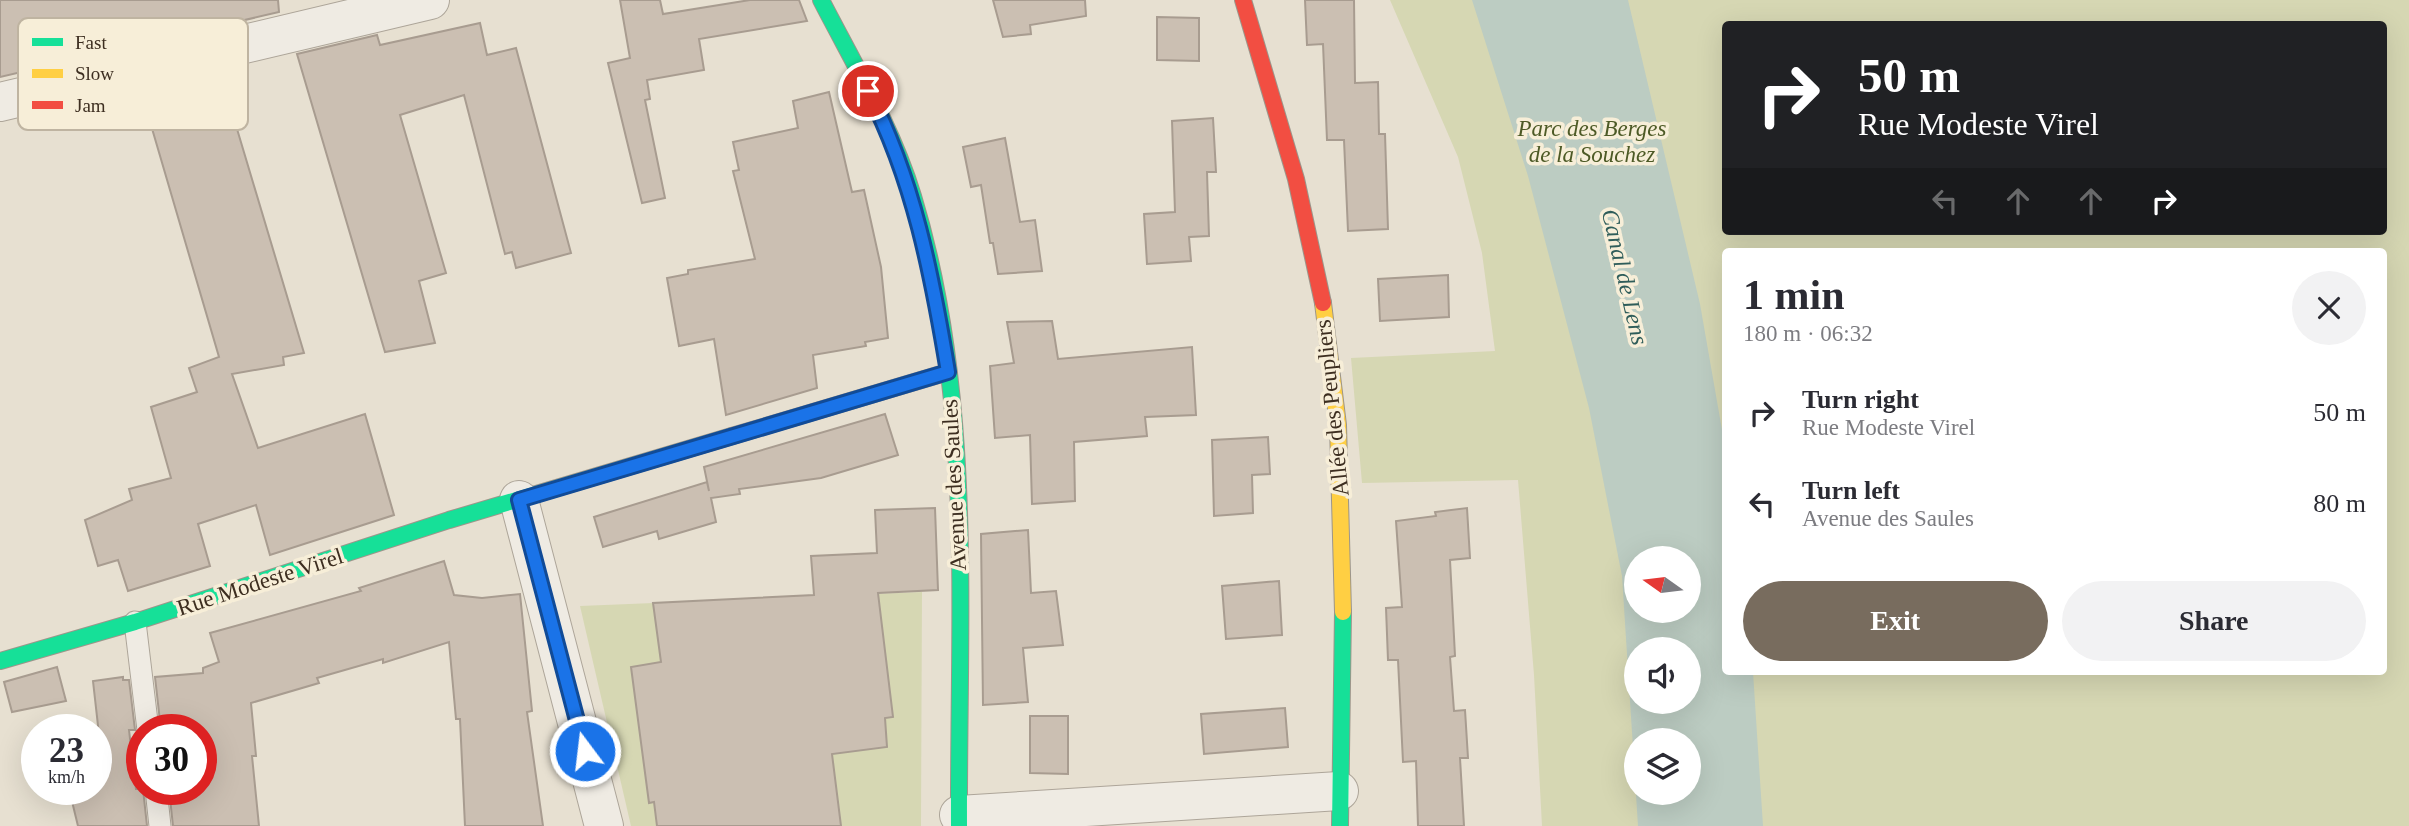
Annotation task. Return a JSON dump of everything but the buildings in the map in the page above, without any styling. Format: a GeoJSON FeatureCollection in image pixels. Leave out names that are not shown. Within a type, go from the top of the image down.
{"type":"FeatureCollection","features":[{"type":"Feature","properties":{"kind":"street"},"geometry":{"type":"LineString","coordinates":[[248,43],[430,0]]}},
{"type":"Feature","properties":{"kind":"street","name":"Avenue des Saules"},"geometry":{"type":"LineString","coordinates":[[821,0],[880,114],[913,196],[933,280],[948,372],[958,517],[959,820]]}},
{"type":"Feature","properties":{"kind":"street","name":"Allée des Peupliers"},"geometry":{"type":"LineString","coordinates":[[1244,0],[1270,79],[1297,179],[1333,378],[1342,487],[1339,808]]}},
{"type":"Feature","properties":{"kind":"street"},"geometry":{"type":"LineString","coordinates":[[0,102],[18,98]]}},
{"type":"Feature","properties":{"kind":"street","name":"Rue Modeste Virel"},"geometry":{"type":"LineString","coordinates":[[0,661],[135,622],[519,500],[948,372]]}},
{"type":"Feature","properties":{"kind":"street"},"geometry":{"type":"LineString","coordinates":[[519,500],[604,826]]}},
{"type":"Feature","properties":{"kind":"street"},"geometry":{"type":"LineString","coordinates":[[959,820],[1339,808]]}},
{"type":"Feature","properties":{"kind":"lane"},"geometry":{"type":"LineString","coordinates":[[135,622],[146,714]]}},
{"type":"Feature","properties":{"kind":"lane"},"geometry":{"type":"LineString","coordinates":[[158,805],[160,826]]}},
{"type":"Feature","properties":{"kind":"green space","name":"Parc des Berges de la Souchez"},"geometry":{"type":"Polygon","coordinates":[[[1390,0],[2409,0],[2409,826],[1542,826],[1534,675],[1518,480],[1362,483],[1351,358],[1495,351],[1482,253],[1458,157],[1390,0]]]}},
{"type":"Feature","properties":{"kind":"green space"},"geometry":{"type":"Polygon","coordinates":[[[922,592],[921,826],[631,826],[580,606],[922,592]]]}},
{"type":"Feature","properties":{"kind":"water","name":"Canal de Lens"},"geometry":{"type":"Polygon","coordinates":[[[1472,0],[1628,0],[1700,304],[1722,430],[1722,675],[1753,675],[1763,826],[1638,826],[1637,805],[1701,805],[1701,728],[1632,728],[1631,714],[1701,714],[1701,637],[1626,637],[1625,623],[1701,623],[1701,546],[1624,546],[1624,607],[1622,576],[1589,408],[1528,176],[1472,0]]]}},
{"type":"Feature","properties":{"kind":"traffic: fast"},"geometry":{"type":"LineString","coordinates":[[821,0],[872,96],[894,145],[913,196],[933,273],[955,429],[959,508],[959,826]]}},
{"type":"Feature","properties":{"kind":"traffic: fast"},"geometry":{"type":"LineString","coordinates":[[0,661],[135,622],[449,520],[732,436]]}},
{"type":"Feature","properties":{"kind":"traffic: fast"},"geometry":{"type":"LineString","coordinates":[[1340,826],[1343,612]]}},
{"type":"Feature","properties":{"kind":"traffic: slow"},"geometry":{"type":"LineString","coordinates":[[1323,303],[1338,425],[1343,612]]}},
{"type":"Feature","properties":{"kind":"traffic: jam"},"geometry":{"type":"LineString","coordinates":[[1243,0],[1296,179],[1323,303]]}},
{"type":"Feature","properties":{"kind":"traffic: jam"},"geometry":{"type":"LineString","coordinates":[[732,436],[948,372]]}},
{"type":"Feature","properties":{"kind":"route"},"geometry":{"type":"LineString","coordinates":[[585,751],[519,500],[948,372],[933,280],[913,196],[868,91]]}}]}
